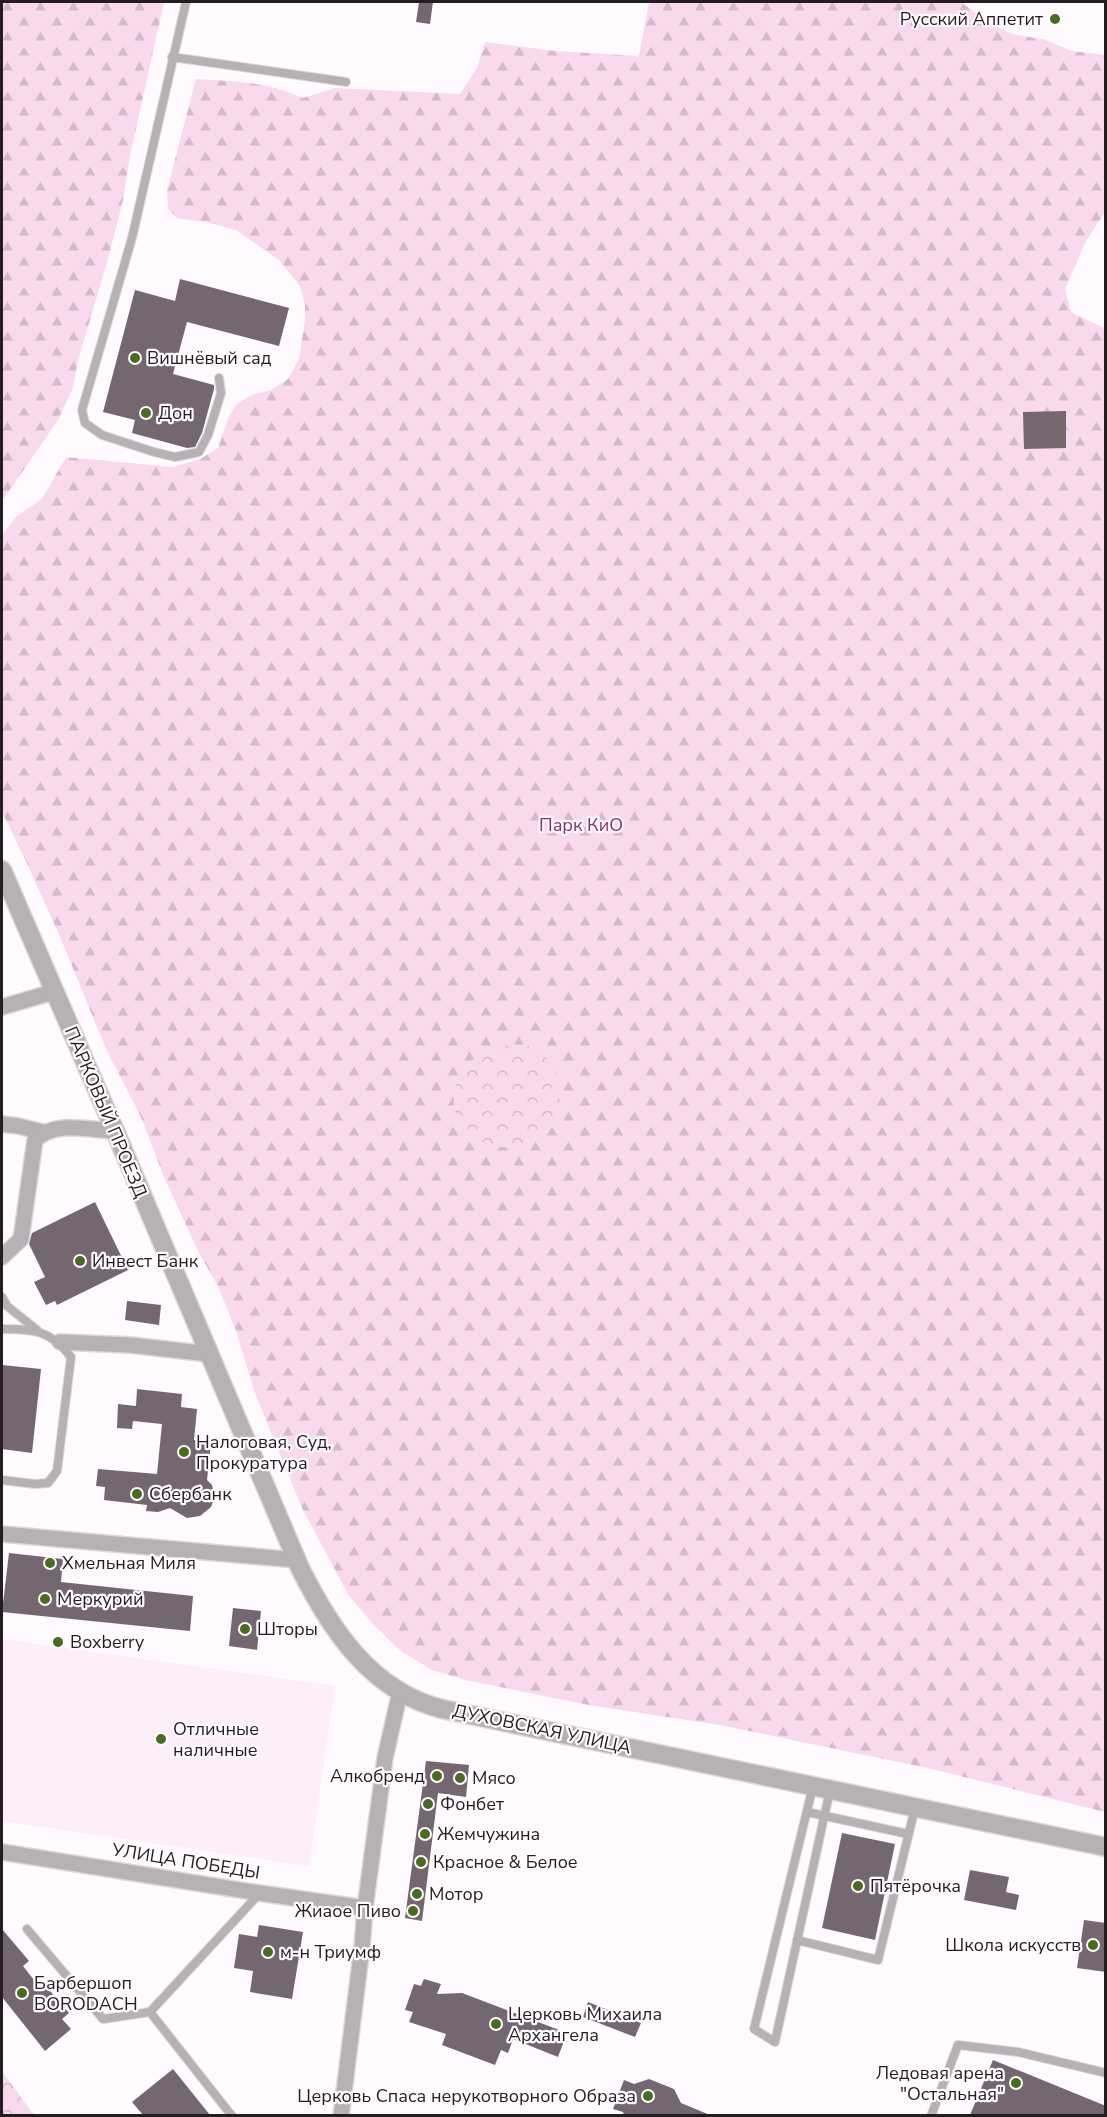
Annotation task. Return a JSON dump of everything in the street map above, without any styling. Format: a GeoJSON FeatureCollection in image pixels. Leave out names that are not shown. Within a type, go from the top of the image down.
{"type":"FeatureCollection","features":[{"type":"Feature","properties":{"kind":"street","name":"ПАРКОВЫЙ ПРОЕЗД"},"geometry":{"type":"LineString","coordinates":[[2,870],[319,1607],[346,1644],[385,1682],[400,1692]]}},
{"type":"Feature","properties":{"kind":"street"},"geometry":{"type":"LineString","coordinates":[[2,1007],[53,992]]}},
{"type":"Feature","properties":{"kind":"street"},"geometry":{"type":"LineString","coordinates":[[2,1124],[43,1132]]}},
{"type":"Feature","properties":{"kind":"street"},"geometry":{"type":"LineString","coordinates":[[2,1257],[21,1239],[35,1140],[43,1132],[55,1128],[115,1131]]}},
{"type":"Feature","properties":{"kind":"street"},"geometry":{"type":"LineString","coordinates":[[60,1342],[130,1345],[209,1354]]}},
{"type":"Feature","properties":{"kind":"street"},"geometry":{"type":"LineString","coordinates":[[2,1534],[297,1560]]}},
{"type":"Feature","properties":{"kind":"street"},"geometry":{"type":"LineString","coordinates":[[341,2115],[385,1758],[400,1692]]}},
{"type":"Feature","properties":{"kind":"street","name":"ДУХОВСКАЯ УЛИЦА"},"geometry":{"type":"LineString","coordinates":[[400,1692],[420,1702],[442,1708],[1106,1847]]}},
{"type":"Feature","properties":{"kind":"street","name":"УЛИЦА ПОБЕДЫ"},"geometry":{"type":"LineString","coordinates":[[2,1851],[365,1908]]}},
{"type":"Feature","properties":{"kind":"lane"},"geometry":{"type":"LineString","coordinates":[[186,2],[132,238],[82,410],[85,423],[102,435],[154,452],[175,457],[199,452],[208,435],[221,393],[219,378]]}},
{"type":"Feature","properties":{"kind":"lane"},"geometry":{"type":"LineString","coordinates":[[172,57],[346,82]]}},
{"type":"Feature","properties":{"kind":"lane"},"geometry":{"type":"LineString","coordinates":[[2,1297],[8,1305],[38,1330],[60,1342],[71,1357],[57,1471],[48,1483],[35,1484],[2,1480]]}},
{"type":"Feature","properties":{"kind":"lane"},"geometry":{"type":"LineString","coordinates":[[2,1329],[38,1330]]}},
{"type":"Feature","properties":{"kind":"lane"},"geometry":{"type":"LineString","coordinates":[[822,1788],[824,1816],[775,2042],[754,2029],[807,1812],[822,1788]]}},
{"type":"Feature","properties":{"kind":"lane"},"geometry":{"type":"LineString","coordinates":[[797,1940],[878,1960],[915,1808]]}},
{"type":"Feature","properties":{"kind":"lane"},"geometry":{"type":"LineString","coordinates":[[807,1812],[908,1834]]}},
{"type":"Feature","properties":{"kind":"lane"},"geometry":{"type":"LineString","coordinates":[[27,1929],[103,2019],[150,2012],[259,1893]]}},
{"type":"Feature","properties":{"kind":"lane"},"geometry":{"type":"LineString","coordinates":[[150,2012],[232,2115]]}},
{"type":"Feature","properties":{"kind":"lane"},"geometry":{"type":"LineString","coordinates":[[931,2115],[958,2045],[1017,2052],[1106,2073]]}},
{"type":"Feature","properties":{"kind":"shaded area"},"geometry":{"type":"Polygon","coordinates":[[[2,1639],[335,1686],[309,1866],[2,1821],[2,1639]]]}},
{"type":"Feature","properties":{"kind":"green space"},"geometry":{"type":"Polygon","coordinates":[[[2,2],[164,2],[130,156],[123,200],[78,360],[73,388],[58,420],[2,501],[2,2]]]}},
{"type":"Feature","properties":{"kind":"green space","name":"Парк КиО"},"geometry":{"type":"Polygon","coordinates":[[[649,2],[961,2],[987,22],[1012,34],[1046,40],[1071,51],[1105,55],[1105,212],[1086,241],[1065,289],[1071,312],[1106,329],[1105,1812],[928,1768],[720,1725],[589,1705],[470,1681],[432,1670],[401,1651],[349,1596],[302,1508],[255,1393],[236,1331],[218,1286],[198,1251],[164,1177],[141,1117],[107,1051],[58,932],[2,812],[2,535],[17,516],[42,499],[66,457],[173,467],[200,459],[218,448],[229,416],[237,404],[252,395],[271,390],[288,379],[299,359],[305,304],[300,286],[279,260],[236,230],[177,218],[168,209],[167,190],[196,79],[263,85],[303,98],[335,88],[460,94],[477,68],[485,42],[555,51],[639,56],[649,2]]]}},
{"type":"Feature","properties":{"kind":"green space"},"geometry":{"type":"Polygon","coordinates":[[[511,1044],[534,1047],[547,1058],[559,1087],[559,1106],[551,1123],[539,1136],[523,1144],[505,1147],[486,1144],[468,1132],[457,1116],[454,1098],[458,1079],[469,1063],[484,1053],[511,1044]]]}},
{"type":"Feature","properties":{"kind":"green space"},"geometry":{"type":"Polygon","coordinates":[[[2,2072],[4,2074],[34,2115],[2,2115],[2,2072]]]}},
{"type":"Feature","properties":{"kind":"building"},"geometry":{"type":"Polygon","coordinates":[[[419,2],[433,2],[430,24],[416,22],[419,2]]]}},
{"type":"Feature","properties":{"kind":"building"},"geometry":{"type":"Polygon","coordinates":[[[180,279],[289,308],[279,346],[187,322],[173,374],[214,385],[214,389],[202,433],[195,447],[187,448],[132,433],[135,420],[103,412],[135,290],[175,301],[180,279]]]}},
{"type":"Feature","properties":{"kind":"building"},"geometry":{"type":"Polygon","coordinates":[[[1066,411],[1066,448],[1024,449],[1023,412],[1066,411]]]}},
{"type":"Feature","properties":{"kind":"building","name":"Инвест Банк"},"geometry":{"type":"Polygon","coordinates":[[[95,1202],[128,1270],[57,1305],[55,1301],[46,1305],[34,1282],[45,1277],[29,1244],[32,1233],[95,1202]]]}},
{"type":"Feature","properties":{"kind":"building"},"geometry":{"type":"Polygon","coordinates":[[[127,1301],[161,1305],[159,1325],[125,1320],[127,1301]]]}},
{"type":"Feature","properties":{"kind":"building"},"geometry":{"type":"Polygon","coordinates":[[[2,1365],[41,1369],[32,1453],[2,1449],[2,1365]]]}},
{"type":"Feature","properties":{"kind":"building","name":"Налоговая, Суд, Прокуратура"},"geometry":{"type":"Polygon","coordinates":[[[137,1389],[182,1394],[181,1407],[197,1409],[194,1440],[211,1442],[207,1480],[212,1485],[215,1496],[211,1507],[200,1516],[187,1518],[170,1508],[158,1512],[146,1511],[147,1505],[104,1500],[105,1487],[96,1486],[98,1469],[157,1474],[162,1424],[133,1421],[132,1429],[117,1428],[118,1404],[136,1406],[137,1389]]]}},
{"type":"Feature","properties":{"kind":"building"},"geometry":{"type":"Polygon","coordinates":[[[9,1553],[63,1559],[61,1582],[193,1596],[190,1631],[2,1612],[9,1553]]]}},
{"type":"Feature","properties":{"kind":"building","name":"Шторы"},"geometry":{"type":"Polygon","coordinates":[[[233,1608],[261,1611],[257,1650],[229,1646],[233,1608]]]}},
{"type":"Feature","properties":{"kind":"building"},"geometry":{"type":"Polygon","coordinates":[[[426,1761],[469,1765],[466,1797],[438,1793],[422,1921],[405,1918],[426,1761]]]}},
{"type":"Feature","properties":{"kind":"building","name":"Пятёрочка"},"geometry":{"type":"Polygon","coordinates":[[[842,1833],[895,1844],[875,1940],[822,1928],[842,1833]]]}},
{"type":"Feature","properties":{"kind":"building"},"geometry":{"type":"Polygon","coordinates":[[[970,1870],[1009,1877],[1006,1892],[1019,1895],[1016,1910],[964,1900],[970,1870]]]}},
{"type":"Feature","properties":{"kind":"building","name":"Школа искусств"},"geometry":{"type":"Polygon","coordinates":[[[1084,1920],[1106,1923],[1106,1972],[1077,1968],[1084,1920]]]}},
{"type":"Feature","properties":{"kind":"building","name":"м-н Триумф"},"geometry":{"type":"Polygon","coordinates":[[[259,1925],[303,1932],[292,1999],[250,1992],[253,1971],[234,1968],[239,1934],[257,1937],[259,1925]]]}},
{"type":"Feature","properties":{"kind":"building"},"geometry":{"type":"Polygon","coordinates":[[[2,1929],[29,1961],[23,1966],[41,1989],[45,1985],[69,2013],[62,2019],[71,2029],[45,2051],[2,1997],[2,1929]]]}},
{"type":"Feature","properties":{"kind":"building","name":"Церковь Михаила Архангела"},"geometry":{"type":"Polygon","coordinates":[[[424,1979],[441,1984],[437,1994],[462,1993],[567,2033],[558,2057],[513,2039],[508,2053],[501,2050],[495,2065],[442,2045],[446,2034],[409,2022],[413,2012],[405,2010],[414,1984],[421,1986],[424,1979]]]}},
{"type":"Feature","properties":{"kind":"building"},"geometry":{"type":"Polygon","coordinates":[[[588,2002],[641,2023],[635,2037],[583,2017],[588,2002]]]}},
{"type":"Feature","properties":{"kind":"building","name":"Ледовая арена \"Остальная\""},"geometry":{"type":"Polygon","coordinates":[[[993,2060],[1106,2106],[1106,2115],[970,2115],[993,2060]]]}},
{"type":"Feature","properties":{"kind":"building"},"geometry":{"type":"Polygon","coordinates":[[[173,2069],[210,2115],[143,2115],[132,2102],[173,2069]]]}},
{"type":"Feature","properties":{"kind":"building","name":"Церковь Спаса нерукотворного Образа"},"geometry":{"type":"Polygon","coordinates":[[[649,2079],[674,2089],[681,2103],[710,2115],[624,2115],[623,2112],[613,2109],[624,2080],[634,2084],[649,2079]]]}},
{"type":"Feature","properties":{"kind":"place","name":"Русский Аппетит"},"geometry":{"type":"Point","coordinates":[1055,19]}},
{"type":"Feature","properties":{"kind":"place","name":"Вишнёвый сад"},"geometry":{"type":"Point","coordinates":[135,358]}},
{"type":"Feature","properties":{"kind":"place","name":"Дон"},"geometry":{"type":"Point","coordinates":[146,413]}},
{"type":"Feature","properties":{"kind":"place","name":"Инвест Банк"},"geometry":{"type":"Point","coordinates":[80,1261]}},
{"type":"Feature","properties":{"kind":"place","name":"Налоговая, Суд, Прокуратура"},"geometry":{"type":"Point","coordinates":[184,1452]}},
{"type":"Feature","properties":{"kind":"place","name":"Сбербанк"},"geometry":{"type":"Point","coordinates":[137,1494]}},
{"type":"Feature","properties":{"kind":"place","name":"Хмельная Миля"},"geometry":{"type":"Point","coordinates":[50,1563]}},
{"type":"Feature","properties":{"kind":"place","name":"Меркурий"},"geometry":{"type":"Point","coordinates":[45,1599]}},
{"type":"Feature","properties":{"kind":"place","name":"Шторы"},"geometry":{"type":"Point","coordinates":[245,1629]}},
{"type":"Feature","properties":{"kind":"place","name":"Boxberry"},"geometry":{"type":"Point","coordinates":[58,1642]}},
{"type":"Feature","properties":{"kind":"place","name":"Отличные наличные"},"geometry":{"type":"Point","coordinates":[161,1739]}},
{"type":"Feature","properties":{"kind":"place","name":"Алкобренд"},"geometry":{"type":"Point","coordinates":[437,1776]}},
{"type":"Feature","properties":{"kind":"place","name":"Мясо"},"geometry":{"type":"Point","coordinates":[460,1778]}},
{"type":"Feature","properties":{"kind":"place","name":"Фонбет"},"geometry":{"type":"Point","coordinates":[428,1804]}},
{"type":"Feature","properties":{"kind":"place","name":"Жемчужина"},"geometry":{"type":"Point","coordinates":[425,1834]}},
{"type":"Feature","properties":{"kind":"place","name":"Красное & Белое"},"geometry":{"type":"Point","coordinates":[421,1862]}},
{"type":"Feature","properties":{"kind":"place","name":"Пятёрочка"},"geometry":{"type":"Point","coordinates":[858,1886]}},
{"type":"Feature","properties":{"kind":"place","name":"Мотор"},"geometry":{"type":"Point","coordinates":[417,1894]}},
{"type":"Feature","properties":{"kind":"place","name":"Жиаое Пиво"},"geometry":{"type":"Point","coordinates":[413,1911]}},
{"type":"Feature","properties":{"kind":"place","name":"Школа искусств"},"geometry":{"type":"Point","coordinates":[1093,1945]}},
{"type":"Feature","properties":{"kind":"place","name":"м-н Триумф"},"geometry":{"type":"Point","coordinates":[268,1952]}},
{"type":"Feature","properties":{"kind":"place","name":"Барбершоп BORODACH"},"geometry":{"type":"Point","coordinates":[22,1993]}},
{"type":"Feature","properties":{"kind":"place","name":"Церковь Михаила Архангела"},"geometry":{"type":"Point","coordinates":[496,2024]}},
{"type":"Feature","properties":{"kind":"place","name":"Ледовая арена \"Остальная\""},"geometry":{"type":"Point","coordinates":[1016,2083]}},
{"type":"Feature","properties":{"kind":"place","name":"Церковь Спаса нерукотворного Образа"},"geometry":{"type":"Point","coordinates":[648,2096]}}]}
